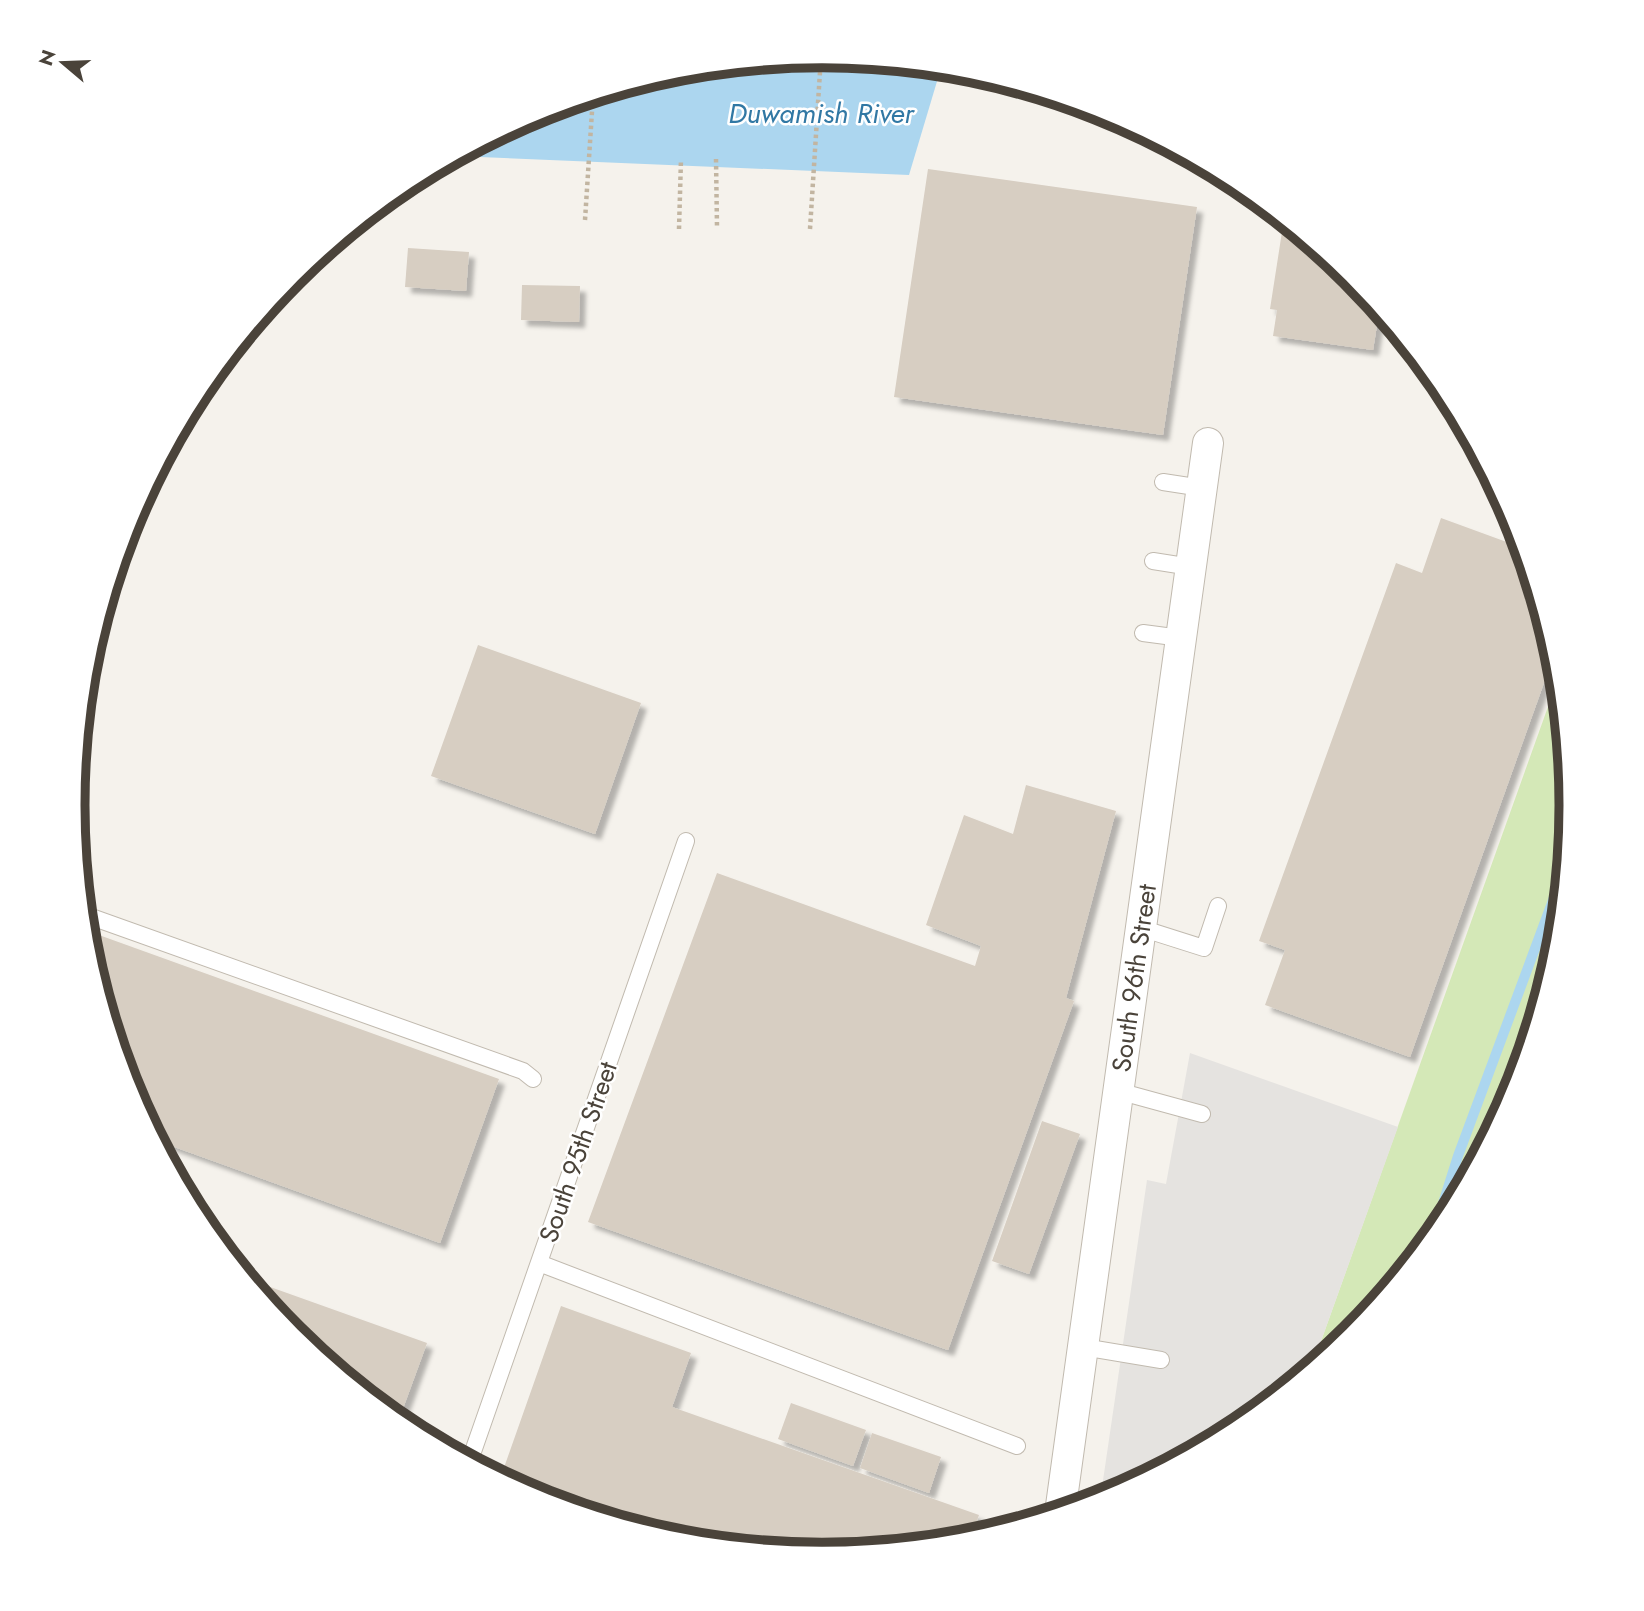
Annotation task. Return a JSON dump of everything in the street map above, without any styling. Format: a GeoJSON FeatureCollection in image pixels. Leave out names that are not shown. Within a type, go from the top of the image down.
{"type":"FeatureCollection","features":[{"type":"Feature","properties":{"kind":"street","name":"South 96th Street"},"geometry":{"type":"LineString","coordinates":[[1061,1503],[1208,443]]}},
{"type":"Feature","properties":{"kind":"lane"},"geometry":{"type":"LineString","coordinates":[[1163,482],[1202,488]]}},
{"type":"Feature","properties":{"kind":"lane"},"geometry":{"type":"LineString","coordinates":[[1153,561],[1191,567]]}},
{"type":"Feature","properties":{"kind":"lane"},"geometry":{"type":"LineString","coordinates":[[1143,633],[1181,638]]}},
{"type":"Feature","properties":{"kind":"lane","name":"South 95th Street"},"geometry":{"type":"LineString","coordinates":[[472,1454],[686,841]]}},
{"type":"Feature","properties":{"kind":"lane"},"geometry":{"type":"LineString","coordinates":[[1141,928],[1204,948],[1218,906]]}},
{"type":"Feature","properties":{"kind":"lane"},"geometry":{"type":"LineString","coordinates":[[94,918],[523,1071],[533,1079]]}},
{"type":"Feature","properties":{"kind":"lane"},"geometry":{"type":"LineString","coordinates":[[1118,1091],[1202,1114]]}},
{"type":"Feature","properties":{"kind":"lane"},"geometry":{"type":"LineString","coordinates":[[539,1263],[1017,1446]]}},
{"type":"Feature","properties":{"kind":"lane"},"geometry":{"type":"LineString","coordinates":[[1083,1347],[1161,1360]]}},
{"type":"Feature","properties":{"kind":"path"},"geometry":{"type":"LineString","coordinates":[[810,229],[820,68]]}},
{"type":"Feature","properties":{"kind":"path"},"geometry":{"type":"LineString","coordinates":[[585,220],[592,105]]}},
{"type":"Feature","properties":{"kind":"path"},"geometry":{"type":"LineString","coordinates":[[679,229],[681,159]]}},
{"type":"Feature","properties":{"kind":"path"},"geometry":{"type":"LineString","coordinates":[[716,159],[717,227]]}},
{"type":"Feature","properties":{"kind":"green space"},"geometry":{"type":"Polygon","coordinates":[[[1551,698],[1558,757],[1558,854],[1545,949],[1520,1042],[1483,1132],[1435,1215],[1376,1292],[1317,1351],[1551,698]]]}},
{"type":"Feature","properties":{"kind":"shaded area"},"geometry":{"type":"Polygon","coordinates":[[[1190,1053],[1398,1127],[1317,1351],[1232,1419],[1148,1467],[1102,1488],[1147,1180],[1166,1184],[1190,1053]]]}},
{"type":"Feature","properties":{"kind":"water","name":"Duwamish River"},"geometry":{"type":"Polygon","coordinates":[[[774,70],[870,70],[938,78],[909,175],[472,157],[540,124],[585,107],[678,82],[774,70]]]}},
{"type":"Feature","properties":{"kind":"building"},"geometry":{"type":"Polygon","coordinates":[[[928,169],[1197,207],[1163,435],[894,397],[928,169]]]}},
{"type":"Feature","properties":{"kind":"building"},"geometry":{"type":"Polygon","coordinates":[[[1282,230],[1343,284],[1382,326],[1377,325],[1373,350],[1273,336],[1277,310],[1270,309],[1282,230]]]}},
{"type":"Feature","properties":{"kind":"building"},"geometry":{"type":"Polygon","coordinates":[[[408,248],[469,252],[466,291],[405,287],[408,248]]]}},
{"type":"Feature","properties":{"kind":"building"},"geometry":{"type":"Polygon","coordinates":[[[522,285],[580,286],[579,322],[521,320],[522,285]]]}},
{"type":"Feature","properties":{"kind":"building"},"geometry":{"type":"Polygon","coordinates":[[[1441,518],[1511,543],[1534,615],[1547,674],[1410,1057],[1265,1005],[1285,950],[1259,941],[1396,563],[1422,573],[1441,518]]]}},
{"type":"Feature","properties":{"kind":"building"},"geometry":{"type":"Polygon","coordinates":[[[478,645],[641,703],[595,834],[431,776],[478,645]]]}},
{"type":"Feature","properties":{"kind":"building"},"geometry":{"type":"Polygon","coordinates":[[[1026,785],[1116,811],[1066,998],[1074,1001],[948,1350],[588,1222],[717,873],[975,966],[981,946],[926,925],[964,815],[1013,834],[1026,785]]]}},
{"type":"Feature","properties":{"kind":"building"},"geometry":{"type":"Polygon","coordinates":[[[96,934],[499,1079],[440,1243],[168,1145],[141,1088],[124,1042],[110,996],[96,934]]]}},
{"type":"Feature","properties":{"kind":"building"},"geometry":{"type":"Polygon","coordinates":[[[1042,1121],[1080,1134],[1029,1274],[992,1261],[1042,1121]]]}},
{"type":"Feature","properties":{"kind":"building"},"geometry":{"type":"Polygon","coordinates":[[[261,1284],[427,1343],[402,1411],[336,1360],[261,1284]]]}},
{"type":"Feature","properties":{"kind":"building"},"geometry":{"type":"Polygon","coordinates":[[[561,1306],[691,1353],[672,1407],[979,1515],[975,1527],[918,1536],[822,1543],[774,1541],[678,1529],[631,1518],[585,1504],[503,1470],[561,1306]]]}},
{"type":"Feature","properties":{"kind":"building"},"geometry":{"type":"Polygon","coordinates":[[[791,1403],[866,1430],[853,1466],[778,1439],[791,1403]]]}},
{"type":"Feature","properties":{"kind":"building"},"geometry":{"type":"Polygon","coordinates":[[[872,1433],[941,1457],[929,1493],[860,1468],[872,1433]]]}},
{"type":"Feature","properties":{"kind":"waterway"},"geometry":{"type":"LineString","coordinates":[[1444,1200],[1553,899]]}}]}
